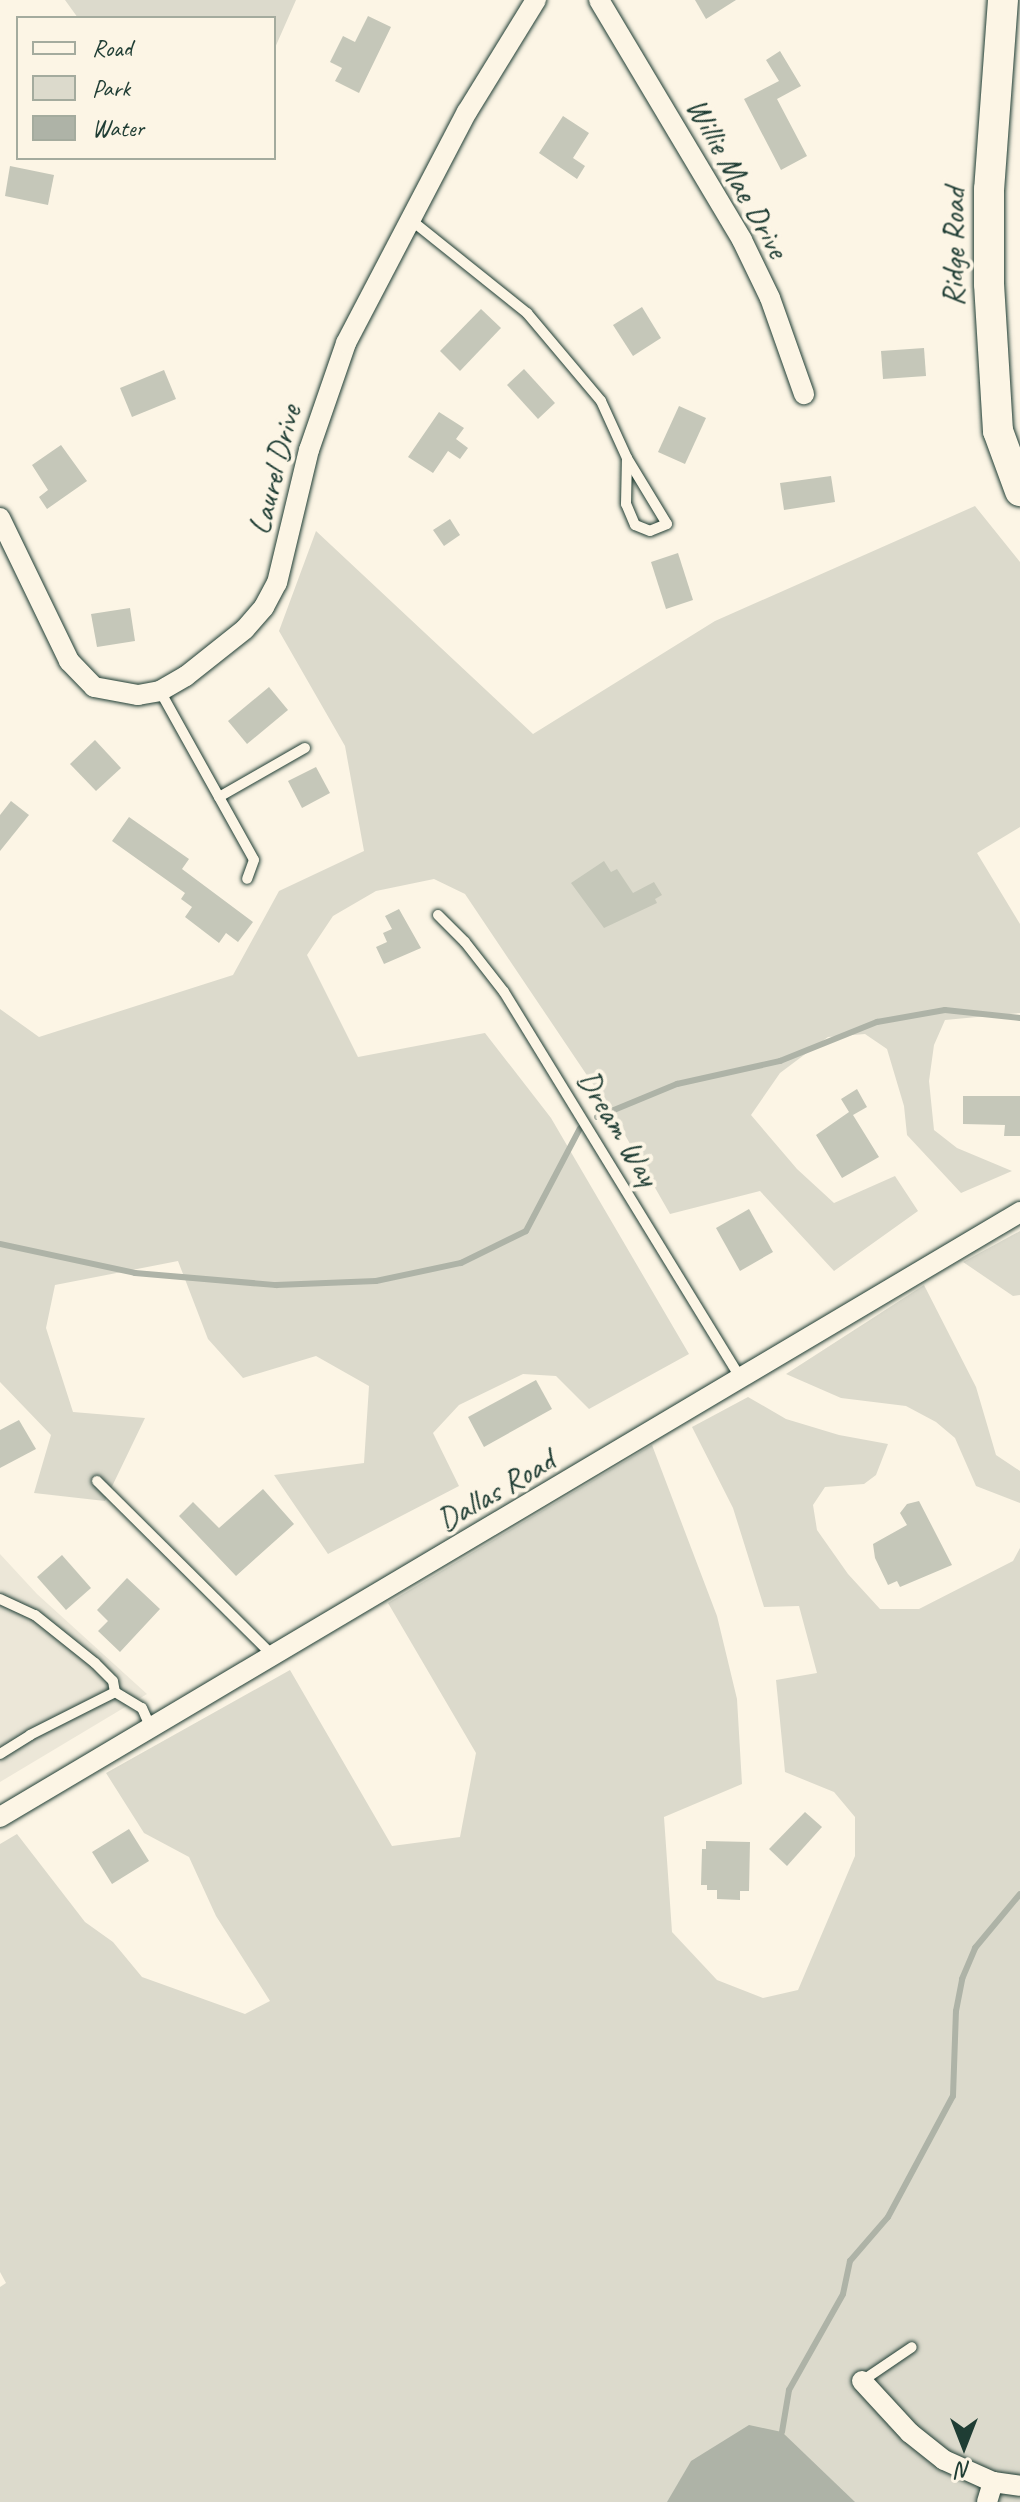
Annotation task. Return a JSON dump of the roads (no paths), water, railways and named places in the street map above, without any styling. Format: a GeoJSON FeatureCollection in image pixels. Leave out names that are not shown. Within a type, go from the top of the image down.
{"type":"FeatureCollection","features":[{"type":"Feature","properties":{"kind":"street","name":"Laurel Drive"},"geometry":{"type":"LineString","coordinates":[[0,518],[37,599],[84,681],[114,694],[138,695],[160,691],[223,648],[258,616],[271,596],[330,382],[368,297],[501,51],[536,0]]}},
{"type":"Feature","properties":{"kind":"street","name":"Willie Mae Drive"},"geometry":{"type":"LineString","coordinates":[[599,0],[742,240],[770,298],[804,394]]}},
{"type":"Feature","properties":{"kind":"street","name":"Ridge Road"},"geometry":{"type":"LineString","coordinates":[[1003,0],[989,189],[992,377],[998,431],[1013,455],[1020,491]]}},
{"type":"Feature","properties":{"kind":"street","name":"Dallas Road"},"geometry":{"type":"LineString","coordinates":[[0,1817],[1020,1212]]}},
{"type":"Feature","properties":{"kind":"street"},"geometry":{"type":"LineString","coordinates":[[862,2381],[910,2433],[990,2492],[1020,2486]]}},
{"type":"Feature","properties":{"kind":"lane"},"geometry":{"type":"LineString","coordinates":[[411,220],[527,313],[601,401],[627,458],[667,524],[650,531],[635,525],[626,504],[627,458]]}},
{"type":"Feature","properties":{"kind":"lane"},"geometry":{"type":"LineString","coordinates":[[160,691],[254,860],[247,879]]}},
{"type":"Feature","properties":{"kind":"lane"},"geometry":{"type":"LineString","coordinates":[[219,797],[305,748]]}},
{"type":"Feature","properties":{"kind":"lane","name":"Dream Way"},"geometry":{"type":"LineString","coordinates":[[438,915],[465,942],[504,992],[741,1379]]}},
{"type":"Feature","properties":{"kind":"lane"},"geometry":{"type":"LineString","coordinates":[[97,1481],[273,1656]]}},
{"type":"Feature","properties":{"kind":"lane"},"geometry":{"type":"LineString","coordinates":[[0,1599],[35,1615],[95,1663],[113,1681],[115,1692],[142,1708],[151,1728]]}},
{"type":"Feature","properties":{"kind":"lane"},"geometry":{"type":"LineString","coordinates":[[0,1754],[30,1735],[115,1692]]}},
{"type":"Feature","properties":{"kind":"lane"},"geometry":{"type":"LineString","coordinates":[[862,2381],[912,2347]]}},
{"type":"Feature","properties":{"kind":"water"},"geometry":{"type":"Polygon","coordinates":[[[749,2425],[782,2432],[855,2502],[667,2502],[691,2461],[749,2425]]]}},
{"type":"Feature","properties":{"kind":"waterway"},"geometry":{"type":"LineString","coordinates":[[597,1117],[677,1084],[780,1061],[877,1022],[945,1010],[1020,1018]]}},
{"type":"Feature","properties":{"kind":"waterway"},"geometry":{"type":"LineString","coordinates":[[0,1244],[135,1273],[276,1285],[376,1281],[461,1263],[526,1231],[580,1128]]}},
{"type":"Feature","properties":{"kind":"waterway"},"geometry":{"type":"LineString","coordinates":[[782,2432],[789,2390],[843,2294],[850,2261],[888,2217],[953,2096],[956,2011],[962,1979],[975,1948],[1020,1894]]}}]}
